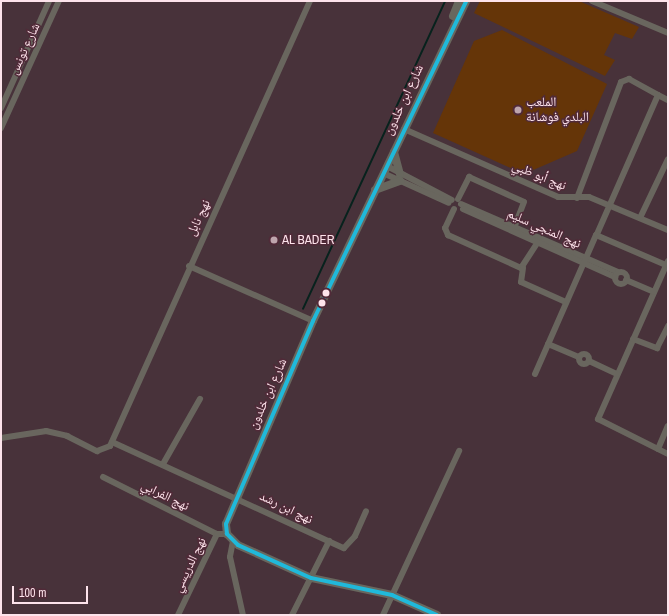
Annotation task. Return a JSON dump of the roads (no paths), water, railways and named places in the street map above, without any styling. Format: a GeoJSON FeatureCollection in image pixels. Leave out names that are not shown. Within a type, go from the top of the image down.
{"type":"FeatureCollection","features":[{"type":"Feature","properties":{"kind":"street","name":"شارع تونس"},"geometry":{"type":"LineString","coordinates":[[1,108],[50,1]]}},
{"type":"Feature","properties":{"kind":"street","name":"شارع تونس"},"geometry":{"type":"LineString","coordinates":[[1,128],[59,1]]}},
{"type":"Feature","properties":{"kind":"street","name":"نهج نابل"},"geometry":{"type":"LineString","coordinates":[[111,444],[189,266],[310,1]]}},
{"type":"Feature","properties":{"kind":"street"},"geometry":{"type":"LineString","coordinates":[[436,60],[459,1]]}},
{"type":"Feature","properties":{"kind":"street"},"geometry":{"type":"LineString","coordinates":[[436,60],[466,1]]}},
{"type":"Feature","properties":{"kind":"street"},"geometry":{"type":"LineString","coordinates":[[592,1],[668,33]]}},
{"type":"Feature","properties":{"kind":"street","name":"شارع ابن خلدون"},"geometry":{"type":"LineString","coordinates":[[230,537],[226,517],[313,321],[436,60]]}},
{"type":"Feature","properties":{"kind":"street"},"geometry":{"type":"LineString","coordinates":[[577,198],[621,82],[629,79],[668,100]]}},
{"type":"Feature","properties":{"kind":"street"},"geometry":{"type":"LineString","coordinates":[[535,374],[583,261],[597,234],[658,95]]}},
{"type":"Feature","properties":{"kind":"street","name":"نهج أبو ظبي"},"geometry":{"type":"LineString","coordinates":[[404,129],[558,197],[589,197],[668,229]]}},
{"type":"Feature","properties":{"kind":"street"},"geometry":{"type":"LineString","coordinates":[[375,190],[400,178],[394,151]]}},
{"type":"Feature","properties":{"kind":"street"},"geometry":{"type":"LineString","coordinates":[[640,218],[668,159]]}},
{"type":"Feature","properties":{"kind":"street","name":"نهج المنجي سليم"},"geometry":{"type":"LineString","coordinates":[[385,170],[456,204],[616,275],[619,283],[626,280]]}},
{"type":"Feature","properties":{"kind":"street"},"geometry":{"type":"LineString","coordinates":[[514,230],[524,202],[469,177],[445,228],[448,235],[523,268]]}},
{"type":"Feature","properties":{"kind":"street","name":"نهج المنجي سليم"},"geometry":{"type":"LineString","coordinates":[[514,230],[537,243],[583,261]]}},
{"type":"Feature","properties":{"kind":"street"},"geometry":{"type":"LineString","coordinates":[[597,234],[667,263],[598,419],[668,454]]}},
{"type":"Feature","properties":{"kind":"street"},"geometry":{"type":"LineString","coordinates":[[537,243],[523,268],[521,282],[566,302]]}},
{"type":"Feature","properties":{"kind":"street"},"geometry":{"type":"LineString","coordinates":[[189,266],[313,321]]}},
{"type":"Feature","properties":{"kind":"street"},"geometry":{"type":"LineString","coordinates":[[616,275],[625,274],[626,280],[654,292]]}},
{"type":"Feature","properties":{"kind":"street"},"geometry":{"type":"LineString","coordinates":[[633,339],[658,348],[668,326]]}},
{"type":"Feature","properties":{"kind":"street"},"geometry":{"type":"LineString","coordinates":[[548,344],[579,357],[586,354],[589,361],[617,374]]}},
{"type":"Feature","properties":{"kind":"street"},"geometry":{"type":"LineString","coordinates":[[163,464],[200,400]]}},
{"type":"Feature","properties":{"kind":"street"},"geometry":{"type":"LineString","coordinates":[[658,449],[668,426]]}},
{"type":"Feature","properties":{"kind":"street"},"geometry":{"type":"LineString","coordinates":[[1,438],[46,431],[67,436],[97,451],[111,444]]}},
{"type":"Feature","properties":{"kind":"street","name":"نهج ابن رشد"},"geometry":{"type":"LineString","coordinates":[[111,444],[163,464],[329,541],[348,546],[366,511]]}},
{"type":"Feature","properties":{"kind":"street"},"geometry":{"type":"LineString","coordinates":[[383,615],[459,451]]}},
{"type":"Feature","properties":{"kind":"street","name":"نهج الفرابي"},"geometry":{"type":"LineString","coordinates":[[103,477],[217,534]]}},
{"type":"Feature","properties":{"kind":"street","name":"نهج الدريسي"},"geometry":{"type":"LineString","coordinates":[[178,615],[217,534],[230,537]]}},
{"type":"Feature","properties":{"kind":"street"},"geometry":{"type":"LineString","coordinates":[[243,615],[230,557],[230,537],[311,578],[392,595],[437,615]]}},
{"type":"Feature","properties":{"kind":"street"},"geometry":{"type":"LineString","coordinates":[[292,615],[329,541]]}},
{"type":"Feature","properties":{"kind":"waterway"},"geometry":{"type":"LineString","coordinates":[[303,309],[445,1]]}},
{"type":"Feature","properties":{"kind":"place","name":"الملعب البلدي فوشانة"},"geometry":{"type":"Point","coordinates":[518,110]}},
{"type":"Feature","properties":{"kind":"place","name":"AL BADER"},"geometry":{"type":"Point","coordinates":[274,240]}}]}
